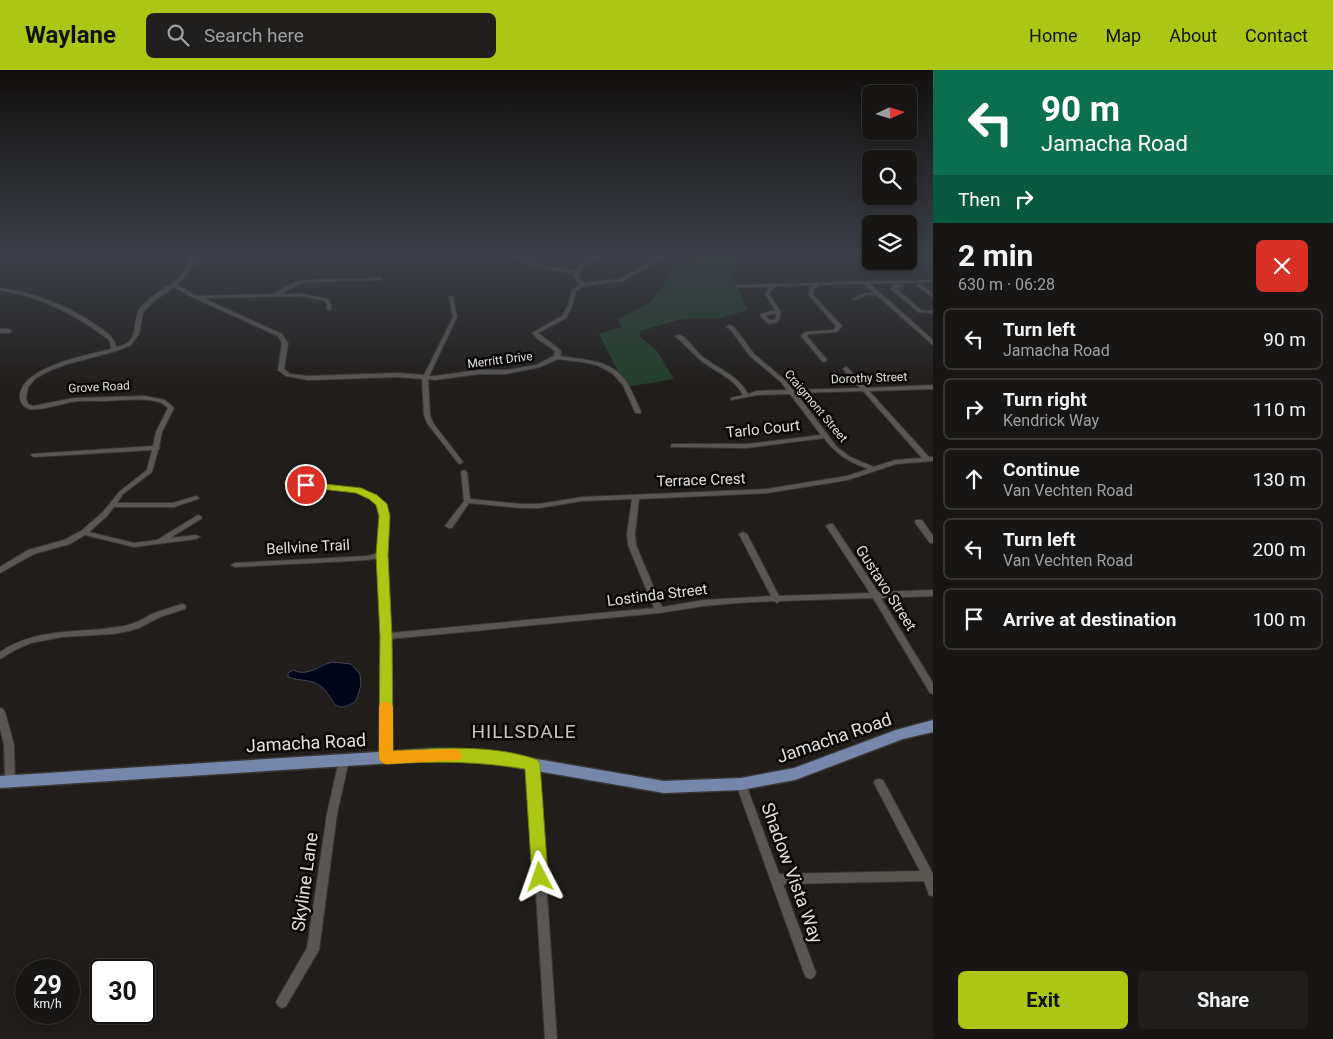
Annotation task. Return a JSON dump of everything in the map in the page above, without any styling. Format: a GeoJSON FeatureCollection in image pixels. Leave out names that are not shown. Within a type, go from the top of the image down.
{"type":"FeatureCollection","features":[{"type":"Feature","properties":{"kind":"main road","name":"Jamacha Road"},"geometry":{"type":"LineString","coordinates":[[5,781],[440,754],[496,758],[664,787],[741,784],[795,774],[900,734],[933,726]]}},
{"type":"Feature","properties":{"kind":"street"},"geometry":{"type":"LineString","coordinates":[[45,300],[89,321],[110,338],[113,342],[114,350]]}},
{"type":"Feature","properties":{"kind":"street","name":"Grove Road"},"geometry":{"type":"LineString","coordinates":[[0,570],[31,552],[67,542],[84,533],[97,523],[121,493],[150,471],[154,452],[157,448],[159,432],[171,408],[163,401],[145,398],[74,400],[33,408],[28,407],[23,401],[22,392],[27,381],[35,376],[80,358],[127,346],[132,342],[139,330],[139,312],[153,300]]}},
{"type":"Feature","properties":{"kind":"street","name":"Merritt Drive"},"geometry":{"type":"LineString","coordinates":[[201,300],[280,335],[285,343],[282,370],[288,375],[308,378],[444,377],[479,372],[506,372],[538,366],[557,358],[557,349],[537,337],[535,333],[564,317],[571,300]]}},
{"type":"Feature","properties":{"kind":"street"},"geometry":{"type":"LineString","coordinates":[[325,300],[328,302],[329,309]]}},
{"type":"Feature","properties":{"kind":"street"},"geometry":{"type":"LineString","coordinates":[[452,300],[455,317],[426,377],[427,415],[430,423],[460,462]]}},
{"type":"Feature","properties":{"kind":"street"},"geometry":{"type":"LineString","coordinates":[[771,300],[778,312]]}},
{"type":"Feature","properties":{"kind":"street"},"geometry":{"type":"LineString","coordinates":[[816,300],[838,324],[839,328],[832,332],[808,333],[804,336],[824,360]]}},
{"type":"Feature","properties":{"kind":"street"},"geometry":{"type":"LineString","coordinates":[[885,300],[933,343]]}},
{"type":"Feature","properties":{"kind":"street"},"geometry":{"type":"LineString","coordinates":[[908,300],[933,320]]}},
{"type":"Feature","properties":{"kind":"street"},"geometry":{"type":"LineString","coordinates":[[924,312],[933,312]]}},
{"type":"Feature","properties":{"kind":"street","name":"Craigmont Street"},"geometry":{"type":"LineString","coordinates":[[729,327],[732,328],[756,360],[776,374],[825,436],[841,453],[873,469]]}},
{"type":"Feature","properties":{"kind":"street"},"geometry":{"type":"LineString","coordinates":[[0,331],[9,331]]}},
{"type":"Feature","properties":{"kind":"street"},"geometry":{"type":"LineString","coordinates":[[678,336],[687,340],[704,361],[738,384],[746,396]]}},
{"type":"Feature","properties":{"kind":"street"},"geometry":{"type":"LineString","coordinates":[[557,358],[601,365],[615,372],[622,379],[638,412]]}},
{"type":"Feature","properties":{"kind":"street"},"geometry":{"type":"LineString","coordinates":[[846,369],[930,459]]}},
{"type":"Feature","properties":{"kind":"street","name":"Dorothy Street"},"geometry":{"type":"LineString","coordinates":[[733,399],[756,393],[933,387]]}},
{"type":"Feature","properties":{"kind":"street","name":"Tarlo Court"},"geometry":{"type":"LineString","coordinates":[[673,446],[747,446],[825,436]]}},
{"type":"Feature","properties":{"kind":"street"},"geometry":{"type":"LineString","coordinates":[[34,455],[157,448]]}},
{"type":"Feature","properties":{"kind":"street","name":"Terrace Crest"},"geometry":{"type":"LineString","coordinates":[[467,501],[539,506],[582,498],[767,491],[848,478],[895,462],[930,459]]}},
{"type":"Feature","properties":{"kind":"street"},"geometry":{"type":"LineString","coordinates":[[449,526],[467,501],[464,472]]}},
{"type":"Feature","properties":{"kind":"street"},"geometry":{"type":"LineString","coordinates":[[287,483],[358,490],[373,497],[381,504],[385,516],[382,555],[386,636],[386,758]]}},
{"type":"Feature","properties":{"kind":"street"},"geometry":{"type":"LineString","coordinates":[[636,496],[631,534],[632,545],[659,610]]}},
{"type":"Feature","properties":{"kind":"street"},"geometry":{"type":"LineString","coordinates":[[112,505],[174,505],[196,498]]}},
{"type":"Feature","properties":{"kind":"street"},"geometry":{"type":"LineString","coordinates":[[154,544],[198,517]]}},
{"type":"Feature","properties":{"kind":"street"},"geometry":{"type":"LineString","coordinates":[[919,522],[933,541]]}},
{"type":"Feature","properties":{"kind":"street","name":"Gustavo Street"},"geometry":{"type":"LineString","coordinates":[[830,526],[876,596],[933,691]]}},
{"type":"Feature","properties":{"kind":"street"},"geometry":{"type":"LineString","coordinates":[[84,533],[134,545],[154,544],[196,537]]}},
{"type":"Feature","properties":{"kind":"street"},"geometry":{"type":"LineString","coordinates":[[743,534],[777,600]]}},
{"type":"Feature","properties":{"kind":"street","name":"Bellvine Trail"},"geometry":{"type":"LineString","coordinates":[[235,565],[368,558],[382,555]]}},
{"type":"Feature","properties":{"kind":"street","name":"Lostinda Street"},"geometry":{"type":"LineString","coordinates":[[386,636],[659,610],[704,602],[933,593]]}},
{"type":"Feature","properties":{"kind":"street"},"geometry":{"type":"LineString","coordinates":[[0,656],[9,648],[59,634],[103,633],[131,628],[159,614],[182,607]]}},
{"type":"Feature","properties":{"kind":"street"},"geometry":{"type":"LineString","coordinates":[[0,712],[10,745],[5,781]]}},
{"type":"Feature","properties":{"kind":"street","name":"Skyline Lane"},"geometry":{"type":"LineString","coordinates":[[282,1002],[313,950],[332,814],[344,760]]}},
{"type":"Feature","properties":{"kind":"street"},"geometry":{"type":"LineString","coordinates":[[532,764],[551,1039]]}},
{"type":"Feature","properties":{"kind":"street"},"geometry":{"type":"LineString","coordinates":[[879,783],[928,876],[933,891]]}},
{"type":"Feature","properties":{"kind":"street","name":"Shadow Vista Way"},"geometry":{"type":"LineString","coordinates":[[741,784],[810,973]]}},
{"type":"Feature","properties":{"kind":"street"},"geometry":{"type":"LineString","coordinates":[[775,879],[928,876]]}},
{"type":"Feature","properties":{"kind":"green space"},"geometry":{"type":"Polygon","coordinates":[[[652,300],[743,300],[748,310],[721,318],[684,318],[641,331],[639,336],[657,351],[674,379],[626,387],[599,334],[621,327],[618,319],[652,300]]]}},
{"type":"Feature","properties":{"kind":"water"},"geometry":{"type":"Polygon","coordinates":[[[332,662],[351,664],[360,674],[361,685],[356,701],[348,706],[338,706],[324,689],[315,683],[288,677],[288,673],[293,670],[308,672],[332,662]]]}},
{"type":"Feature","properties":{"kind":"slow traffic"},"geometry":{"type":"LineString","coordinates":[[386,707],[386,758],[440,754],[454,755]]}},
{"type":"Feature","properties":{"kind":"district","name":"HILLSDALE"},"geometry":{"type":"Point","coordinates":[524,731]}},
{"type":"Feature","properties":{"kind":"route"},"geometry":{"type":"LineString","coordinates":[[306,485],[358,490],[373,497],[381,504],[385,516],[382,555],[386,636],[386,758],[440,754],[496,758],[532,764],[540,877]]}}]}
